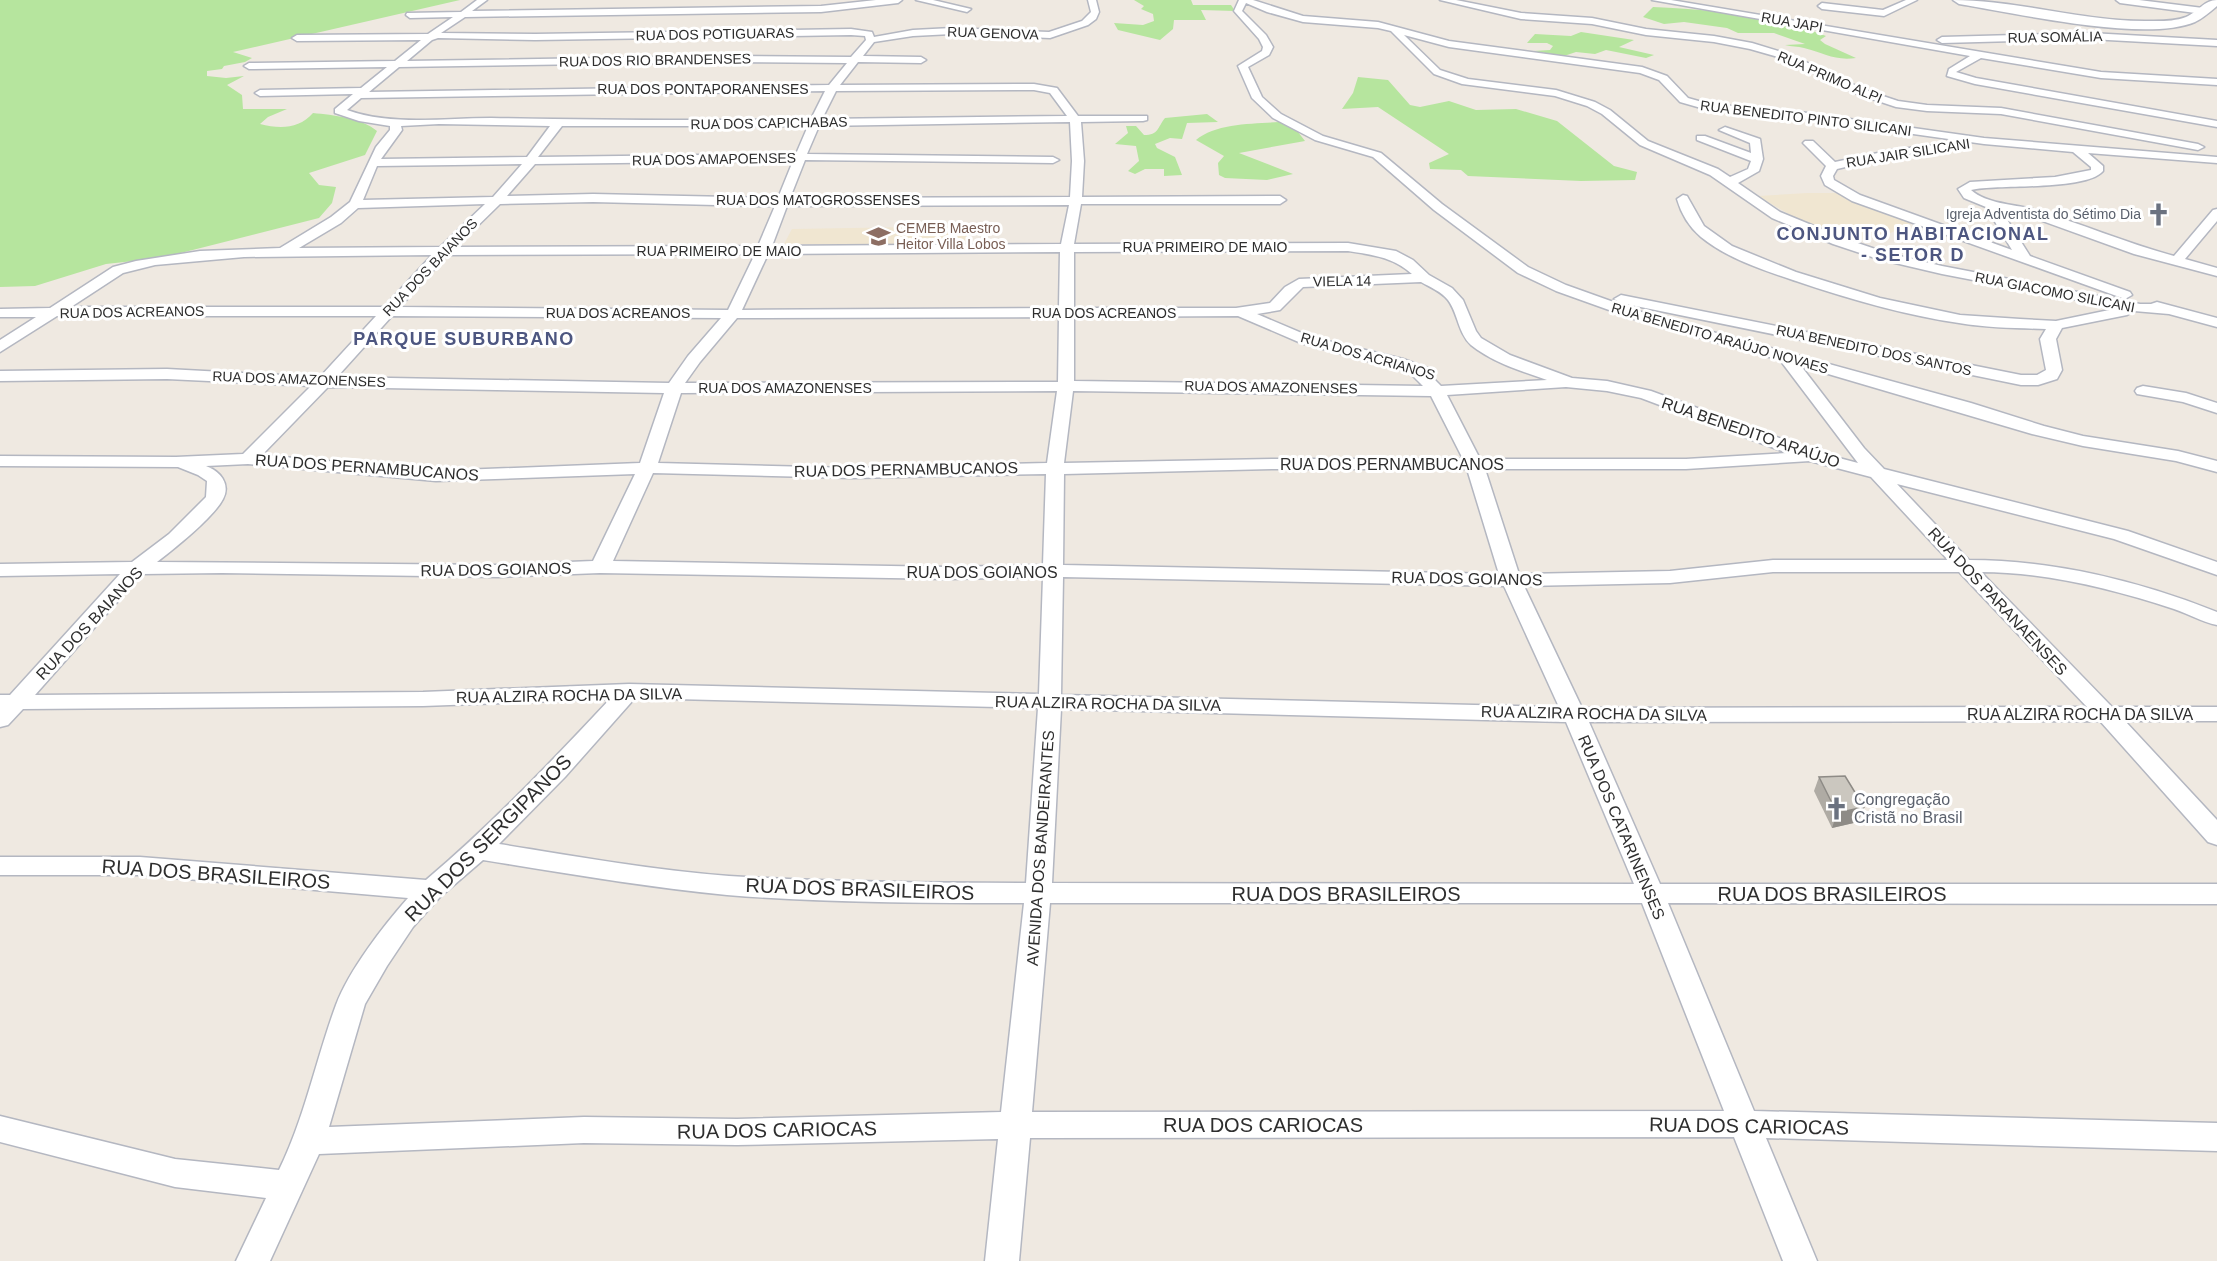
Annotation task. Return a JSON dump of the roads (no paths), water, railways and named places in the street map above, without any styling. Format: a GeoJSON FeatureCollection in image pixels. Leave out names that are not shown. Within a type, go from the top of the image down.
{"type":"FeatureCollection","features":[{"type":"Feature","properties":{"kind":"street"},"geometry":{"type":"LineString","coordinates":[[362,93],[396,63],[435,37],[483,0]]}},
{"type":"Feature","properties":{"kind":"street"},"geometry":{"type":"LineString","coordinates":[[876,0],[898,0]]}},
{"type":"Feature","properties":{"kind":"street"},"geometry":{"type":"LineString","coordinates":[[410,15],[840,8],[898,0]]}},
{"type":"Feature","properties":{"kind":"street"},"geometry":{"type":"LineString","coordinates":[[920,0],[967,9]]}},
{"type":"Feature","properties":{"kind":"street","name":"RUA GENOVA"},"geometry":{"type":"LineString","coordinates":[[871,40],[935,32],[1050,35],[1085,23],[1093,17],[1095,12],[1092,0]]}},
{"type":"Feature","properties":{"kind":"street","name":"RUA BENEDITO PINTO SILICANI"},"geometry":{"type":"LineString","coordinates":[[1244,0],[1303,19],[1369,24],[1449,44],[1642,70],[1663,78],[1672,91],[1684,100],[1708,107],[1800,115],[1984,141],[2217,160]]}},
{"type":"Feature","properties":{"kind":"street","name":"RUA BENEDITO ARAÚJO NOVAES"},"geometry":{"type":"LineString","coordinates":[[1244,0],[1238,11],[1243,20],[1263,37],[1268,47],[1266,53],[1243,66],[1251,87],[1262,105],[1276,116],[1312,135],[1377,155],[1438,207],[1523,270],[1561,288],[1641,317],[1787,359],[1965,407],[2038,430],[2083,441],[2178,456],[2217,467]]}},
{"type":"Feature","properties":{"kind":"street","name":"RUA PRIMO ALPI"},"geometry":{"type":"LineString","coordinates":[[1444,0],[1521,16],[1592,21],[1646,32],[1741,43],[1788,57],[1861,92],[1896,104],[1927,108],[2001,111],[2217,151]]}},
{"type":"Feature","properties":{"kind":"street","name":"RUA JAPI"},"geometry":{"type":"LineString","coordinates":[[1656,0],[1893,41]]}},
{"type":"Feature","properties":{"kind":"street"},"geometry":{"type":"LineString","coordinates":[[1835,0],[1820,8],[1889,12],[1913,0]]}},
{"type":"Feature","properties":{"kind":"street"},"geometry":{"type":"LineString","coordinates":[[1959,0],[2140,24],[2176,23],[2188,20],[2216,1]]}},
{"type":"Feature","properties":{"kind":"street"},"geometry":{"type":"LineString","coordinates":[[2120,0],[2203,11]]}},
{"type":"Feature","properties":{"kind":"street"},"geometry":{"type":"LineString","coordinates":[[2210,0],[2216,1]]}},
{"type":"Feature","properties":{"kind":"street"},"geometry":{"type":"LineString","coordinates":[[653,19],[660,11]]}},
{"type":"Feature","properties":{"kind":"street"},"geometry":{"type":"LineString","coordinates":[[632,44],[646,27]]}},
{"type":"Feature","properties":{"kind":"street","name":"RUA GIACOMO SILICANI"},"geometry":{"type":"LineString","coordinates":[[1394,29],[1437,72],[1475,84],[1556,93],[1583,100],[1600,108],[1644,143],[1698,165],[1730,182],[1776,215],[1838,241],[1882,256],[1942,270],[2140,308],[2168,310]]}},
{"type":"Feature","properties":{"kind":"street","name":"RUA DOS POTIGUARAS"},"geometry":{"type":"LineString","coordinates":[[297,38],[851,32],[869,34],[871,40]]}},
{"type":"Feature","properties":{"kind":"street","name":"RUA SOMÁLIA"},"geometry":{"type":"LineString","coordinates":[[1893,41],[2090,36],[2217,43]]}},
{"type":"Feature","properties":{"kind":"street"},"geometry":{"type":"LineString","coordinates":[[2124,37],[2217,54]]}},
{"type":"Feature","properties":{"kind":"street"},"geometry":{"type":"LineString","coordinates":[[1403,40],[1420,38]]}},
{"type":"Feature","properties":{"kind":"street"},"geometry":{"type":"LineString","coordinates":[[600,567],[646,468],[674,388],[694,359],[733,314],[763,251],[815,122],[832,88],[871,40]]}},
{"type":"Feature","properties":{"kind":"street"},"geometry":{"type":"LineString","coordinates":[[1893,41],[1978,55],[2093,88],[2128,108]]}},
{"type":"Feature","properties":{"kind":"street"},"geometry":{"type":"LineString","coordinates":[[1935,48],[2036,58],[2096,69],[2101,71],[2093,88]]}},
{"type":"Feature","properties":{"kind":"street"},"geometry":{"type":"LineString","coordinates":[[1978,55],[1952,71],[1951,74],[1975,81],[2093,88],[2217,82]]}},
{"type":"Feature","properties":{"kind":"street","name":"RUA DOS RIO BRANDENSES"},"geometry":{"type":"LineString","coordinates":[[452,63],[622,56],[763,59]]}},
{"type":"Feature","properties":{"kind":"street"},"geometry":{"type":"LineString","coordinates":[[763,59],[921,60]]}},
{"type":"Feature","properties":{"kind":"street","name":"RUA DOS RIO BRANDENSES"},"geometry":{"type":"LineString","coordinates":[[452,63],[710,62],[763,59]]}},
{"type":"Feature","properties":{"kind":"street"},"geometry":{"type":"LineString","coordinates":[[249,66],[452,63]]}},
{"type":"Feature","properties":{"kind":"street","name":"RUA DOS PONTAPORANENSES"},"geometry":{"type":"LineString","coordinates":[[260,93],[671,88],[1046,88],[1057,94],[1075,119]]}},
{"type":"Feature","properties":{"kind":"street"},"geometry":{"type":"LineString","coordinates":[[1861,92],[1895,92]]}},
{"type":"Feature","properties":{"kind":"street","name":"RUA DOS CAPICHABAS"},"geometry":{"type":"LineString","coordinates":[[362,93],[339,111],[359,118],[395,123],[439,121],[815,122],[1143,118]]}},
{"type":"Feature","properties":{"kind":"street"},"geometry":{"type":"LineString","coordinates":[[1983,98],[2001,101],[2014,98],[2128,108],[2217,124]]}},
{"type":"Feature","properties":{"kind":"street"},"geometry":{"type":"LineString","coordinates":[[2001,101],[2001,104],[2012,108],[2094,123]]}},
{"type":"Feature","properties":{"kind":"street"},"geometry":{"type":"LineString","coordinates":[[2164,114],[2217,116]]}},
{"type":"Feature","properties":{"kind":"street","name":"AVENIDA DOS BANDEIRANTES"},"geometry":{"type":"LineString","coordinates":[[1002,1261],[1038,893],[1050,701],[1055,468],[1066,386],[1067,248],[1076,200],[1078,161],[1075,119]]}},
{"type":"Feature","properties":{"kind":"street"},"geometry":{"type":"LineString","coordinates":[[284,252],[336,220],[355,204],[382,147],[396,130],[395,123]]}},
{"type":"Feature","properties":{"kind":"street","name":"RUA DOS BAIANOS"},"geometry":{"type":"LineString","coordinates":[[248,459],[324,382],[442,252],[496,200],[532,160],[533,155],[558,123]]}},
{"type":"Feature","properties":{"kind":"street"},"geometry":{"type":"LineString","coordinates":[[1725,130],[1756,141],[1757,159],[1750,173],[1730,182]]}},
{"type":"Feature","properties":{"kind":"street"},"geometry":{"type":"LineString","coordinates":[[1701,138],[1757,159]]}},
{"type":"Feature","properties":{"kind":"street","name":"RUA JAIR SILICANI"},"geometry":{"type":"LineString","coordinates":[[1832,166],[1892,153],[1984,141]]}},
{"type":"Feature","properties":{"kind":"street"},"geometry":{"type":"LineString","coordinates":[[1809,143],[1832,166],[1827,176],[1829,182],[1844,193],[1928,226],[2168,310],[2217,323]]}},
{"type":"Feature","properties":{"kind":"street"},"geometry":{"type":"LineString","coordinates":[[2078,150],[2097,166],[2097,171],[2055,181],[1970,186],[1964,189],[1968,195],[1991,204],[2029,212],[2139,251],[2217,272]]}},
{"type":"Feature","properties":{"kind":"street","name":"RUA DOS AMAPOENSES"},"geometry":{"type":"LineString","coordinates":[[374,163],[802,158],[1078,161]]}},
{"type":"Feature","properties":{"kind":"street","name":"RUA DOS MATOGROSSENSES"},"geometry":{"type":"LineString","coordinates":[[355,204],[593,198],[784,201],[1280,200]]}},
{"type":"Feature","properties":{"kind":"street"},"geometry":{"type":"LineString","coordinates":[[1683,199],[1687,212],[1716,242],[1751,260],[1875,301],[1932,314],[2005,324],[2056,325],[2140,308]]}},
{"type":"Feature","properties":{"kind":"street"},"geometry":{"type":"LineString","coordinates":[[1991,204],[2024,258]]}},
{"type":"Feature","properties":{"kind":"street"},"geometry":{"type":"LineString","coordinates":[[2176,262],[2215,218]]}},
{"type":"Feature","properties":{"kind":"street","name":"RUA PRIMEIRO DE MAIO"},"geometry":{"type":"LineString","coordinates":[[0,347],[116,271],[137,265],[186,258],[284,252],[1324,246]]}},
{"type":"Feature","properties":{"kind":"street","name":"RUA BENEDITO ARAÚJO"},"geometry":{"type":"LineString","coordinates":[[1324,246],[1391,254],[1408,263],[1424,278],[1447,291],[1456,300],[1469,332],[1476,341],[1504,358],[1570,383],[1607,386],[1645,394],[1814,457],[2121,535],[2217,569]]}},
{"type":"Feature","properties":{"kind":"street","name":"VIELA 14"},"geometry":{"type":"LineString","coordinates":[[1236,312],[1275,307],[1299,283],[1424,278]]}},
{"type":"Feature","properties":{"kind":"street","name":"RUA BENEDITO DOS SANTOS"},"geometry":{"type":"LineString","coordinates":[[1561,288],[2021,380],[2038,380],[2051,376],[2054,370],[2048,339],[2056,325]]}},
{"type":"Feature","properties":{"kind":"street","name":"RUA DOS ACREANOS"},"geometry":{"type":"LineString","coordinates":[[0,313],[1236,312]]}},
{"type":"Feature","properties":{"kind":"street","name":"RUA DOS ACRIANOS"},"geometry":{"type":"LineString","coordinates":[[1236,312],[1252,316],[1306,340],[1397,362],[1458,381],[1503,387]]}},
{"type":"Feature","properties":{"kind":"street","name":"RUA DOS PARANAENSES"},"geometry":{"type":"LineString","coordinates":[[1787,359],[1848,440],[1963,565],[2105,713],[2217,836]]}},
{"type":"Feature","properties":{"kind":"street","name":"RUA DOS CATARINENSES"},"geometry":{"type":"LineString","coordinates":[[1415,369],[1437,391],[1474,464],[1511,580],[1574,715],[1651,894],[1800,1261]]}},
{"type":"Feature","properties":{"kind":"street","name":"RUA DOS AMAZONENSES"},"geometry":{"type":"LineString","coordinates":[[0,376],[167,374],[324,382],[674,388],[1066,386],[1437,391],[1570,383]]}},
{"type":"Feature","properties":{"kind":"street"},"geometry":{"type":"LineString","coordinates":[[2143,391],[2186,398],[2217,408]]}},
{"type":"Feature","properties":{"kind":"street","name":"RUA DOS PERNAMBUCANOS"},"geometry":{"type":"LineString","coordinates":[[0,461],[176,462],[248,459],[436,476],[480,476],[646,468],[852,473],[1284,463],[1686,464],[1814,457]]}},
{"type":"Feature","properties":{"kind":"street","name":"RUA DOS BAIANOS"},"geometry":{"type":"LineString","coordinates":[[0,720],[8,702],[137,568],[176,538],[199,517],[214,498],[217,487],[215,479],[204,471],[176,462]]}},
{"type":"Feature","properties":{"kind":"street","name":"RUA DOS GOIANOS"},"geometry":{"type":"LineString","coordinates":[[0,570],[222,567],[498,571],[600,567],[912,572],[1054,571],[1511,580],[1670,577],[1773,566],[1963,565],[2036,570],[2091,580],[2182,605],[2217,619]]}},
{"type":"Feature","properties":{"kind":"street","name":"RUA ALZIRA ROCHA DA SILVA"},"geometry":{"type":"LineString","coordinates":[[8,702],[423,699],[629,690],[1574,715],[2217,714]]}},
{"type":"Feature","properties":{"kind":"street","name":"RUA DOS SERGIPANOS"},"geometry":{"type":"LineString","coordinates":[[253,1261],[290,1186],[309,1141],[351,1003],[377,958],[404,920],[431,890],[478,850],[557,771],[629,690]]}},
{"type":"Feature","properties":{"kind":"street","name":"RUA DOS BRASILEIROS"},"geometry":{"type":"LineString","coordinates":[[478,850],[616,873],[727,885],[872,893],[2217,894]]}},
{"type":"Feature","properties":{"kind":"street","name":"RUA DOS BRASILEIROS"},"geometry":{"type":"LineString","coordinates":[[0,866],[140,866],[431,890]]}},
{"type":"Feature","properties":{"kind":"street","name":"RUA DOS CARIOCAS"},"geometry":{"type":"LineString","coordinates":[[309,1141],[584,1130],[737,1132],[1017,1125],[1744,1124],[2217,1137]]}},
{"type":"Feature","properties":{"kind":"street"},"geometry":{"type":"LineString","coordinates":[[0,1129],[175,1173],[290,1186]]}},
{"type":"Feature","properties":{"kind":"place","name":"Igreja Adventista do Sétimo Dia"},"geometry":{"type":"Point","coordinates":[2159,214]}},
{"type":"Feature","properties":{"kind":"place","name":"CEMEB Maestro Heitor Villa Lobos"},"geometry":{"type":"Point","coordinates":[878,236]}},
{"type":"Feature","properties":{"kind":"place","name":"Congregação Cristã no Brasil"},"geometry":{"type":"Point","coordinates":[1836,808]}},
{"type":"Feature","properties":{"kind":"district","name":"CONJUNTO HABITACIONAL - SETOR D"},"geometry":{"type":"Point","coordinates":[1913,244]}},
{"type":"Feature","properties":{"kind":"district","name":"PARQUE SUBURBANO"},"geometry":{"type":"Point","coordinates":[464,339]}}]}
